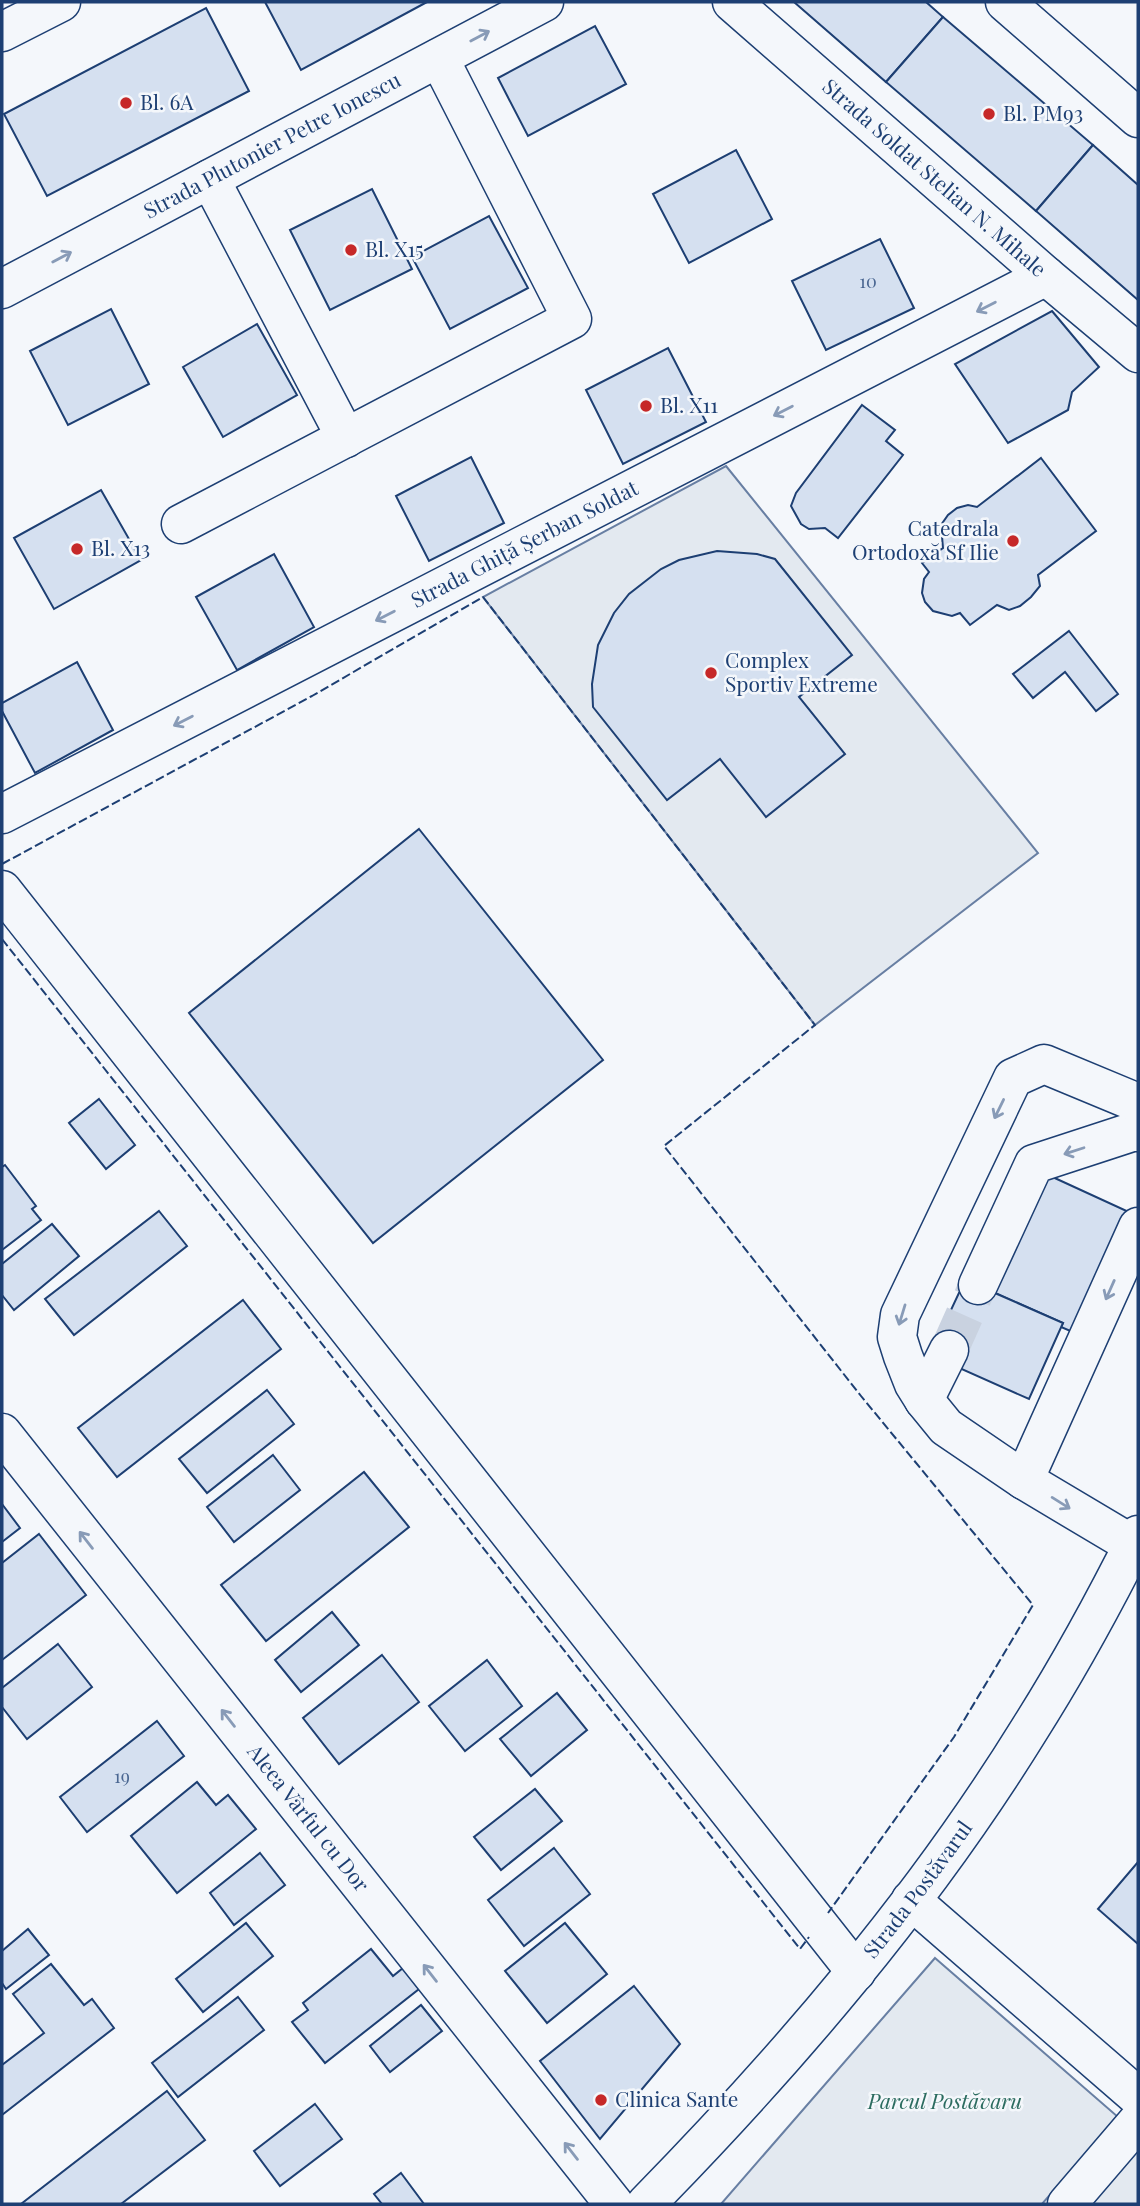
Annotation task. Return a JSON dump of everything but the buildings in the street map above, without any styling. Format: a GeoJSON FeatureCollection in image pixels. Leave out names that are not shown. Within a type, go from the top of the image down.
{"type":"FeatureCollection","features":[{"type":"Feature","properties":{"kind":"street"},"geometry":{"type":"LineString","coordinates":[[2,32],[61,2]]}},
{"type":"Feature","properties":{"kind":"street","name":"Strada Plutonier Petre Ionescu"},"geometry":{"type":"LineString","coordinates":[[2,289],[544,2]]}},
{"type":"Feature","properties":{"kind":"street","name":"Strada Soldat Stelian N. Mihale"},"geometry":{"type":"LineString","coordinates":[[732,2],[1138,353]]}},
{"type":"Feature","properties":{"kind":"street"},"geometry":{"type":"LineString","coordinates":[[1004,2],[1138,111]]}},
{"type":"Feature","properties":{"kind":"street"},"geometry":{"type":"LineString","coordinates":[[181,524],[572,319],[439,58]]}},
{"type":"Feature","properties":{"kind":"street"},"geometry":{"type":"LineString","coordinates":[[210,179],[346,438]]}},
{"type":"Feature","properties":{"kind":"street","name":"Strada Ghiță Șerban Soldat"},"geometry":{"type":"LineString","coordinates":[[2,814],[1046,276]]}},
{"type":"Feature","properties":{"kind":"street"},"geometry":{"type":"LineString","coordinates":[[2,890],[856,1972]]}},
{"type":"Feature","properties":{"kind":"street"},"geometry":{"type":"LineString","coordinates":[[1136,1540],[1024,1480],[946,1427],[914,1384],[897,1337],[900,1315],[1013,1078],[1044,1064],[1138,1103]]}},
{"type":"Feature","properties":{"kind":"street"},"geometry":{"type":"LineString","coordinates":[[978,1285],[1034,1164],[1138,1132]]}},
{"type":"Feature","properties":{"kind":"street"},"geometry":{"type":"LineString","coordinates":[[1024,1480],[1138,1227]]}},
{"type":"Feature","properties":{"kind":"street"},"geometry":{"type":"LineString","coordinates":[[924,1400],[949,1350]]}},
{"type":"Feature","properties":{"kind":"street","name":"Aleea Vârful cu Dor"},"geometry":{"type":"LineString","coordinates":[[2,1433],[614,2204]]}},
{"type":"Feature","properties":{"kind":"street","name":"Strada Postăvarul"},"geometry":{"type":"LineString","coordinates":[[646,2204],[702,2147],[856,1972],[911,1900],[1030,1730],[1136,1540]]}},
{"type":"Feature","properties":{"kind":"street"},"geometry":{"type":"LineString","coordinates":[[911,1900],[1138,2097]]}},
{"type":"Feature","properties":{"kind":"street"},"geometry":{"type":"LineString","coordinates":[[1067,2204],[1138,2121]]}},
{"type":"Feature","properties":{"kind":"green space"},"geometry":{"type":"Polygon","coordinates":[[[726,466],[1038,853],[815,1025],[483,597],[726,466]]]}},
{"type":"Feature","properties":{"kind":"green space","name":"Parcul Postăvaru"},"geometry":{"type":"Polygon","coordinates":[[[935,1958],[1118,2117],[1042,2204],[721,2204],[935,1958]]]}},
{"type":"Feature","properties":{"kind":"green space"},"geometry":{"type":"Polygon","coordinates":[[[1138,2133],[1138,2204],[1092,2204],[1083,2196],[1138,2133]]]}},
{"type":"Feature","properties":{"kind":"tunnel"},"geometry":{"type":"LineString","coordinates":[[949,1350],[978,1285]]}},
{"type":"Feature","properties":{"kind":"fence"},"geometry":{"type":"LineString","coordinates":[[2,864],[312,696],[483,597],[815,1025],[664,1146],[861,1396],[1033,1605],[954,1737],[828,1913]]}},
{"type":"Feature","properties":{"kind":"fence"},"geometry":{"type":"LineString","coordinates":[[2,939],[800,1949],[809,1937]]}},
{"type":"Feature","properties":{"kind":"place","name":"Bl. 6A"},"geometry":{"type":"Point","coordinates":[126,103]}},
{"type":"Feature","properties":{"kind":"place","name":"Bl. PM93"},"geometry":{"type":"Point","coordinates":[989,114]}},
{"type":"Feature","properties":{"kind":"place","name":"Bl. X15"},"geometry":{"type":"Point","coordinates":[351,250]}},
{"type":"Feature","properties":{"kind":"place","name":"Bl. X11"},"geometry":{"type":"Point","coordinates":[646,406]}},
{"type":"Feature","properties":{"kind":"place","name":"Catedrala Ortodoxă Sf Ilie"},"geometry":{"type":"Point","coordinates":[1013,541]}},
{"type":"Feature","properties":{"kind":"place","name":"Bl. X13"},"geometry":{"type":"Point","coordinates":[77,549]}},
{"type":"Feature","properties":{"kind":"place","name":"Complex Sportiv Extreme"},"geometry":{"type":"Point","coordinates":[711,673]}},
{"type":"Feature","properties":{"kind":"place","name":"Clinica Sante"},"geometry":{"type":"Point","coordinates":[601,2100]}}]}
